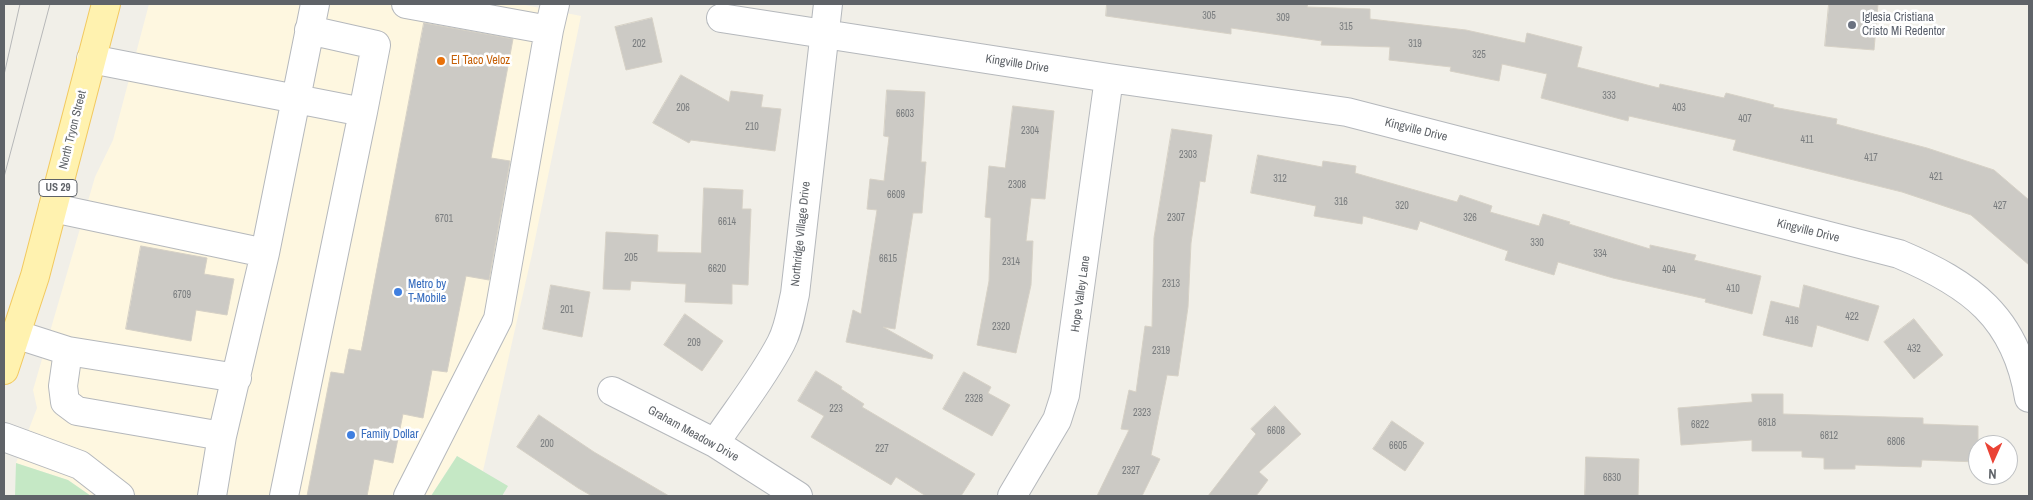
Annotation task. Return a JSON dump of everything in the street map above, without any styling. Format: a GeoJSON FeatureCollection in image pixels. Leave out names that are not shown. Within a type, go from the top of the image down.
{"type":"FeatureCollection","features":[{"type":"Feature","properties":{"kind":"main road","name":"North Tryon Street"},"geometry":{"type":"LineString","coordinates":[[4,370],[53,208],[106,4]]}},
{"type":"Feature","properties":{"kind":"street"},"geometry":{"type":"LineString","coordinates":[[212,496],[222,436],[265,253],[308,30],[315,4]]}},
{"type":"Feature","properties":{"kind":"street"},"geometry":{"type":"LineString","coordinates":[[406,4],[549,30]]}},
{"type":"Feature","properties":{"kind":"street"},"geometry":{"type":"LineString","coordinates":[[408,496],[498,320],[555,4]]}},
{"type":"Feature","properties":{"kind":"street","name":"Northridge Village Drive"},"geometry":{"type":"LineString","coordinates":[[715,443],[782,342],[789,320],[796,285],[828,4]]}},
{"type":"Feature","properties":{"kind":"street","name":"Kingville Drive"},"geometry":{"type":"LineString","coordinates":[[721,18],[823,35],[1346,112],[1899,254],[1936,270],[1961,284],[1982,302],[2013,345],[2025,375],[2029,398]]}},
{"type":"Feature","properties":{"kind":"street"},"geometry":{"type":"LineString","coordinates":[[284,496],[376,45],[308,30]]}},
{"type":"Feature","properties":{"kind":"street"},"geometry":{"type":"LineString","coordinates":[[91,59],[363,112]]}},
{"type":"Feature","properties":{"kind":"street","name":"Hope Valley Lane"},"geometry":{"type":"LineString","coordinates":[[1012,496],[1057,420],[1065,395],[1109,78]]}},
{"type":"Feature","properties":{"kind":"street"},"geometry":{"type":"LineString","coordinates":[[53,208],[265,253]]}},
{"type":"Feature","properties":{"kind":"street"},"geometry":{"type":"LineString","coordinates":[[16,334],[68,351],[237,378]]}},
{"type":"Feature","properties":{"kind":"street"},"geometry":{"type":"LineString","coordinates":[[68,351],[63,386],[65,402],[77,411],[222,436]]}},
{"type":"Feature","properties":{"kind":"street","name":"Graham Meadow Drive"},"geometry":{"type":"LineString","coordinates":[[612,391],[715,443],[798,496]]}},
{"type":"Feature","properties":{"kind":"street"},"geometry":{"type":"LineString","coordinates":[[4,437],[80,465],[120,496]]}},
{"type":"Feature","properties":{"kind":"shaded area"},"geometry":{"type":"Polygon","coordinates":[[[149,4],[520,4],[581,16],[532,254],[483,471],[457,456],[431,496],[91,496],[68,480],[16,463],[37,408],[33,390],[95,177],[113,140],[149,4]]]}},
{"type":"Feature","properties":{"kind":"green space"},"geometry":{"type":"Polygon","coordinates":[[[457,456],[508,486],[502,496],[431,496],[457,456]]]}},
{"type":"Feature","properties":{"kind":"green space"},"geometry":{"type":"Polygon","coordinates":[[[16,463],[68,480],[91,496],[15,496],[16,463]]]}},
{"type":"Feature","properties":{"kind":"building"},"geometry":{"type":"Polygon","coordinates":[[[1107,4],[1308,4],[1307,7],[1370,9],[1370,19],[1466,30],[1525,43],[1527,33],[1582,47],[1577,67],[1659,88],[1660,84],[1724,98],[1726,93],[1774,105],[1773,107],[1837,119],[1836,124],[1927,148],[1994,170],[2029,200],[2029,265],[1971,215],[1902,192],[1733,150],[1736,140],[1629,116],[1628,121],[1541,98],[1547,74],[1502,64],[1499,81],[1450,71],[1451,67],[1389,60],[1390,47],[1321,45],[1322,41],[1231,28],[1231,34],[1106,16],[1107,4]]]}},
{"type":"Feature","properties":{"kind":"building","name":"Iglesia Cristiana Cristo Mi Redentor"},"geometry":{"type":"Polygon","coordinates":[[[1829,4],[1878,4],[1874,50],[1825,46],[1829,4]]]}},
{"type":"Feature","properties":{"kind":"building"},"geometry":{"type":"Polygon","coordinates":[[[652,18],[662,62],[626,70],[615,27],[652,18]]]}},
{"type":"Feature","properties":{"kind":"building"},"geometry":{"type":"Polygon","coordinates":[[[424,23],[513,39],[491,158],[510,161],[489,280],[466,276],[447,372],[432,370],[423,418],[403,414],[393,463],[374,459],[367,496],[307,496],[331,372],[344,374],[349,349],[361,351],[424,23]]]}},
{"type":"Feature","properties":{"kind":"building"},"geometry":{"type":"Polygon","coordinates":[[[681,75],[729,102],[731,91],[763,95],[761,107],[781,109],[775,151],[691,140],[689,143],[653,123],[681,75]]]}},
{"type":"Feature","properties":{"kind":"building"},"geometry":{"type":"Polygon","coordinates":[[[887,90],[925,92],[921,162],[926,162],[922,213],[913,213],[895,329],[883,327],[933,355],[932,359],[846,342],[853,310],[861,314],[877,210],[867,209],[870,179],[884,181],[889,137],[884,136],[887,90]]]}},
{"type":"Feature","properties":{"kind":"building"},"geometry":{"type":"Polygon","coordinates":[[[1013,106],[1054,111],[1045,199],[1031,198],[1026,241],[1033,241],[1031,285],[1016,353],[977,345],[989,281],[991,218],[985,217],[989,166],[1005,168],[1013,106]]]}},
{"type":"Feature","properties":{"kind":"building"},"geometry":{"type":"Polygon","coordinates":[[[1172,129],[1212,135],[1205,182],[1200,181],[1191,243],[1188,307],[1178,376],[1167,375],[1151,455],[1160,459],[1142,496],[1097,496],[1129,430],[1121,429],[1129,390],[1136,392],[1145,326],[1152,327],[1154,238],[1172,129]]]}},
{"type":"Feature","properties":{"kind":"building"},"geometry":{"type":"Polygon","coordinates":[[[1258,155],[1322,167],[1323,161],[1356,166],[1355,173],[1457,202],[1460,195],[1492,206],[1490,212],[1539,226],[1543,214],[1650,249],[1650,245],[1696,255],[1694,260],[1761,276],[1752,314],[1705,302],[1706,299],[1613,278],[1558,262],[1554,275],[1505,260],[1508,251],[1420,221],[1417,230],[1363,216],[1362,224],[1314,216],[1316,206],[1251,193],[1258,155]]]}},
{"type":"Feature","properties":{"kind":"building"},"geometry":{"type":"Polygon","coordinates":[[[704,188],[743,190],[742,209],[751,209],[748,285],[732,284],[732,304],[685,302],[686,284],[631,281],[630,290],[603,289],[606,232],[658,235],[657,252],[701,253],[704,188]]]}},
{"type":"Feature","properties":{"kind":"building"},"geometry":{"type":"Polygon","coordinates":[[[141,246],[207,258],[204,274],[234,279],[227,315],[196,310],[191,341],[126,329],[141,246]]]}},
{"type":"Feature","properties":{"kind":"building"},"geometry":{"type":"Polygon","coordinates":[[[551,285],[590,292],[582,337],[543,329],[551,285]]]}},
{"type":"Feature","properties":{"kind":"building"},"geometry":{"type":"Polygon","coordinates":[[[1804,285],[1879,306],[1868,341],[1817,325],[1812,347],[1763,335],[1771,301],[1799,308],[1804,285]]]}},
{"type":"Feature","properties":{"kind":"building"},"geometry":{"type":"Polygon","coordinates":[[[685,314],[723,341],[702,371],[664,345],[685,314]]]}},
{"type":"Feature","properties":{"kind":"building"},"geometry":{"type":"Polygon","coordinates":[[[1914,319],[1943,355],[1914,379],[1884,342],[1914,319]]]}},
{"type":"Feature","properties":{"kind":"building"},"geometry":{"type":"Polygon","coordinates":[[[816,371],[842,387],[841,389],[864,404],[862,407],[975,474],[961,496],[926,496],[896,477],[891,485],[811,437],[824,416],[798,401],[816,371]]]}},
{"type":"Feature","properties":{"kind":"building"},"geometry":{"type":"Polygon","coordinates":[[[964,372],[991,387],[988,393],[1010,405],[992,436],[943,409],[964,372]]]}},
{"type":"Feature","properties":{"kind":"building"},"geometry":{"type":"Polygon","coordinates":[[[1752,394],[1783,394],[1783,414],[1923,418],[1923,424],[1978,426],[1978,435],[1968,435],[1968,462],[1922,460],[1921,467],[1855,465],[1855,469],[1824,469],[1824,458],[1802,457],[1802,451],[1752,451],[1752,440],[1681,445],[1678,408],[1752,402],[1752,394]]]}},
{"type":"Feature","properties":{"kind":"building"},"geometry":{"type":"Polygon","coordinates":[[[1275,406],[1301,434],[1259,472],[1268,480],[1256,496],[1208,496],[1256,434],[1251,429],[1275,406]]]}},
{"type":"Feature","properties":{"kind":"building"},"geometry":{"type":"Polygon","coordinates":[[[539,415],[594,452],[669,496],[592,496],[578,488],[517,447],[539,415]]]}},
{"type":"Feature","properties":{"kind":"building"},"geometry":{"type":"Polygon","coordinates":[[[1392,421],[1424,443],[1405,471],[1373,449],[1392,421]]]}},
{"type":"Feature","properties":{"kind":"building"},"geometry":{"type":"Polygon","coordinates":[[[1586,457],[1639,459],[1638,496],[1585,496],[1586,457]]]}},
{"type":"Feature","properties":{"kind":"tram line"},"geometry":{"type":"LineString","coordinates":[[4,75],[20,4]]}},
{"type":"Feature","properties":{"kind":"tram line"},"geometry":{"type":"LineString","coordinates":[[4,177],[50,4]]}},
{"type":"Feature","properties":{"kind":"place","name":"Iglesia Cristiana Cristo Mi Redentor"},"geometry":{"type":"Point","coordinates":[1852,25]}},
{"type":"Feature","properties":{"kind":"place","name":"El Taco Veloz"},"geometry":{"type":"Point","coordinates":[441,61]}},
{"type":"Feature","properties":{"kind":"place","name":"Metro by T-Mobile"},"geometry":{"type":"Point","coordinates":[398,292]}},
{"type":"Feature","properties":{"kind":"place","name":"Family Dollar"},"geometry":{"type":"Point","coordinates":[351,435]}}]}
